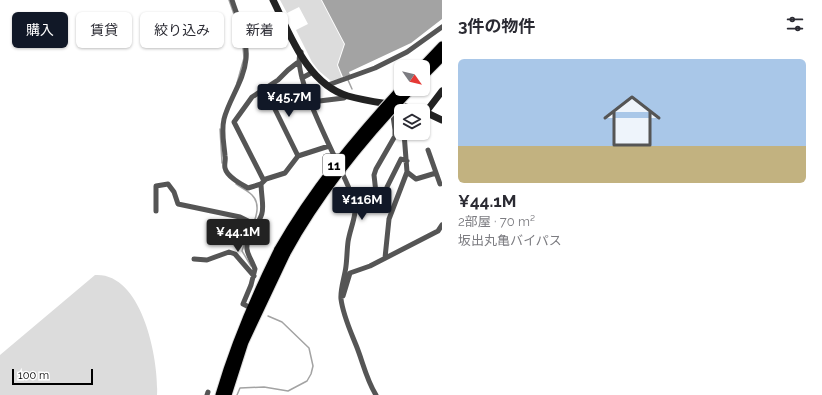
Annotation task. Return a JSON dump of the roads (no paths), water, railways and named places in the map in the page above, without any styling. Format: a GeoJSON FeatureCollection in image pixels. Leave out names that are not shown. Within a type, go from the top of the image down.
{"type":"FeatureCollection","features":[{"type":"Feature","properties":{"kind":"highway"},"geometry":{"type":"LineString","coordinates":[[430,60],[441,51]]}},
{"type":"Feature","properties":{"kind":"highway"},"geometry":{"type":"LineString","coordinates":[[430,66],[441,51]]}},
{"type":"Feature","properties":{"kind":"highway","name":"11"},"geometry":{"type":"LineString","coordinates":[[220,395],[250,308],[307,204],[341,156],[395,96]]}},
{"type":"Feature","properties":{"kind":"highway","name":"11"},"geometry":{"type":"LineString","coordinates":[[228,395],[244,342],[282,251],[332,181],[369,134],[404,96]]}},
{"type":"Feature","properties":{"kind":"street"},"geometry":{"type":"LineString","coordinates":[[232,0],[244,36],[246,60],[240,82],[224,119],[222,137],[225,168],[238,182],[248,188],[285,173],[298,156],[329,146]]}},
{"type":"Feature","properties":{"kind":"street"},"geometry":{"type":"LineString","coordinates":[[273,0],[301,52],[314,72],[328,86],[347,96],[392,104],[395,136],[374,175],[376,193],[372,208]]}},
{"type":"Feature","properties":{"kind":"street"},"geometry":{"type":"LineString","coordinates":[[328,86],[407,52],[442,27]]}},
{"type":"Feature","properties":{"kind":"street"},"geometry":{"type":"LineString","coordinates":[[301,52],[298,63],[302,78],[329,146],[352,195],[356,209],[348,239],[341,298],[345,317],[363,370],[376,395]]}},
{"type":"Feature","properties":{"kind":"street"},"geometry":{"type":"LineString","coordinates":[[250,308],[243,304],[254,276],[255,269],[246,251],[246,244],[249,233],[263,212],[263,182],[234,122],[252,97],[278,80],[298,63]]}},
{"type":"Feature","properties":{"kind":"street"},"geometry":{"type":"LineString","coordinates":[[302,78],[314,72]]}},
{"type":"Feature","properties":{"kind":"street"},"geometry":{"type":"LineString","coordinates":[[265,89],[298,156]]}},
{"type":"Feature","properties":{"kind":"street"},"geometry":{"type":"LineString","coordinates":[[430,104],[442,91]]}},
{"type":"Feature","properties":{"kind":"street"},"geometry":{"type":"LineString","coordinates":[[311,102],[344,98],[347,96]]}},
{"type":"Feature","properties":{"kind":"street"},"geometry":{"type":"LineString","coordinates":[[430,114],[442,120]]}},
{"type":"Feature","properties":{"kind":"street"},"geometry":{"type":"LineString","coordinates":[[385,258],[389,219],[407,172],[405,140]]}},
{"type":"Feature","properties":{"kind":"street"},"geometry":{"type":"LineString","coordinates":[[428,150],[440,184]]}},
{"type":"Feature","properties":{"kind":"street"},"geometry":{"type":"LineString","coordinates":[[387,187],[401,159],[407,161]]}},
{"type":"Feature","properties":{"kind":"street"},"geometry":{"type":"LineString","coordinates":[[407,172],[416,179],[436,173]]}},
{"type":"Feature","properties":{"kind":"street"},"geometry":{"type":"LineString","coordinates":[[156,211],[156,186],[168,184],[174,192],[178,204],[240,217],[248,221],[245,231],[249,233]]}},
{"type":"Feature","properties":{"kind":"street"},"geometry":{"type":"LineString","coordinates":[[341,298],[344,295],[350,273],[370,266],[438,231],[442,225]]}},
{"type":"Feature","properties":{"kind":"street"},"geometry":{"type":"LineString","coordinates":[[194,259],[207,260],[229,252],[235,254],[254,276]]}},
{"type":"Feature","properties":{"kind":"waterway"},"geometry":{"type":"LineString","coordinates":[[229,0],[242,37],[244,58],[237,83]]}},
{"type":"Feature","properties":{"kind":"waterway"},"geometry":{"type":"LineString","coordinates":[[348,80],[352,89]]}},
{"type":"Feature","properties":{"kind":"waterway"},"geometry":{"type":"LineString","coordinates":[[220,129],[222,163]]}},
{"type":"Feature","properties":{"kind":"waterway"},"geometry":{"type":"LineString","coordinates":[[236,184],[252,195],[257,203],[257,213],[250,231]]}},
{"type":"Feature","properties":{"kind":"waterway"},"geometry":{"type":"LineString","coordinates":[[247,236],[242,251],[251,266]]}},
{"type":"Feature","properties":{"kind":"waterway"},"geometry":{"type":"LineString","coordinates":[[237,395],[240,388],[264,387],[288,391],[307,381],[311,374],[313,366],[309,348],[282,322],[268,316]]}}]}
